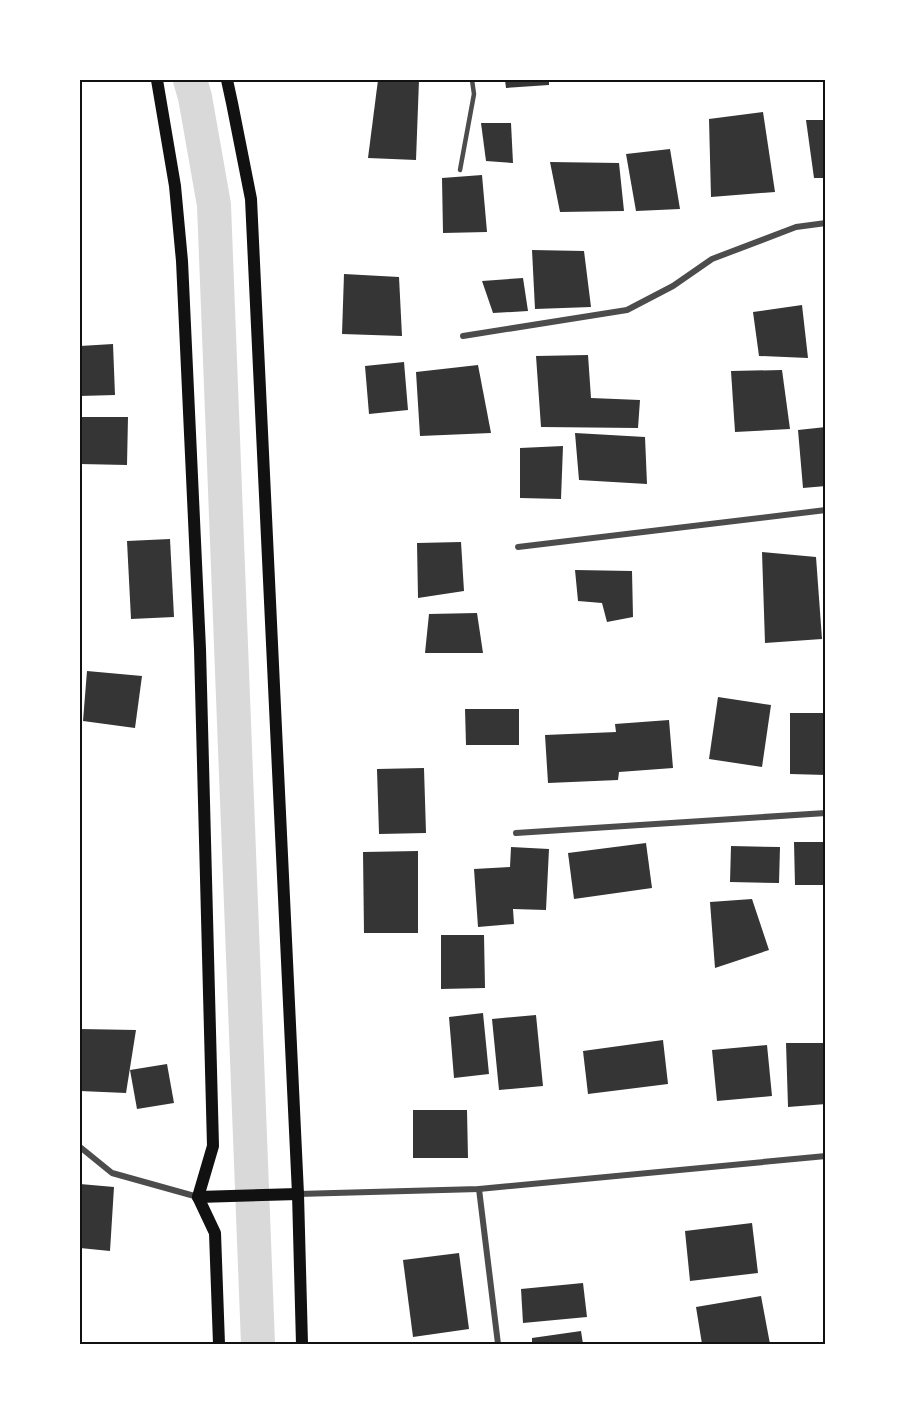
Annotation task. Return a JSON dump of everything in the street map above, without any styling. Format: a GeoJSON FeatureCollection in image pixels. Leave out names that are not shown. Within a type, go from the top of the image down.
{"type":"FeatureCollection","features":[{"type":"Feature","properties":{"kind":"main road"},"geometry":{"type":"LineString","coordinates":[[157,80],[175,186],[182,261],[200,650],[213,1146],[198,1197],[215,1233],[219,1344]]}},
{"type":"Feature","properties":{"kind":"main road"},"geometry":{"type":"LineString","coordinates":[[226,80],[251,199],[298,1194],[302,1344]]}},
{"type":"Feature","properties":{"kind":"main road"},"geometry":{"type":"LineString","coordinates":[[198,1197],[298,1194]]}},
{"type":"Feature","properties":{"kind":"street"},"geometry":{"type":"LineString","coordinates":[[463,336],[627,310],[673,286],[712,259],[796,227],[825,223]]}},
{"type":"Feature","properties":{"kind":"street"},"geometry":{"type":"LineString","coordinates":[[519,547],[825,510]]}},
{"type":"Feature","properties":{"kind":"street"},"geometry":{"type":"LineString","coordinates":[[516,833],[825,813]]}},
{"type":"Feature","properties":{"kind":"street"},"geometry":{"type":"LineString","coordinates":[[80,1147],[112,1173],[198,1197]]}},
{"type":"Feature","properties":{"kind":"street"},"geometry":{"type":"LineString","coordinates":[[298,1194],[479,1189],[825,1156]]}},
{"type":"Feature","properties":{"kind":"street"},"geometry":{"type":"LineString","coordinates":[[479,1189],[498,1344]]}},
{"type":"Feature","properties":{"kind":"lane"},"geometry":{"type":"LineString","coordinates":[[460,170],[474,94],[472,80]]}},
{"type":"Feature","properties":{"kind":"building"},"geometry":{"type":"Polygon","coordinates":[[[378,80],[419,80],[416,160],[368,158],[378,80]]]}},
{"type":"Feature","properties":{"kind":"building"},"geometry":{"type":"Polygon","coordinates":[[[505,80],[549,80],[549,85],[506,88],[505,80]]]}},
{"type":"Feature","properties":{"kind":"building"},"geometry":{"type":"Polygon","coordinates":[[[763,112],[775,192],[711,197],[709,119],[763,112]]]}},
{"type":"Feature","properties":{"kind":"building"},"geometry":{"type":"Polygon","coordinates":[[[806,120],[826,120],[826,178],[814,178],[806,120]]]}},
{"type":"Feature","properties":{"kind":"building"},"geometry":{"type":"Polygon","coordinates":[[[481,123],[511,123],[513,163],[486,161],[481,123]]]}},
{"type":"Feature","properties":{"kind":"building"},"geometry":{"type":"Polygon","coordinates":[[[670,149],[680,209],[636,211],[626,154],[670,149]]]}},
{"type":"Feature","properties":{"kind":"building"},"geometry":{"type":"Polygon","coordinates":[[[550,162],[619,163],[624,211],[560,212],[550,162]]]}},
{"type":"Feature","properties":{"kind":"building"},"geometry":{"type":"Polygon","coordinates":[[[482,175],[487,232],[443,233],[442,178],[482,175]]]}},
{"type":"Feature","properties":{"kind":"building"},"geometry":{"type":"Polygon","coordinates":[[[532,250],[584,251],[591,307],[535,309],[532,250]]]}},
{"type":"Feature","properties":{"kind":"building"},"geometry":{"type":"Polygon","coordinates":[[[344,274],[399,277],[402,336],[342,334],[344,274]]]}},
{"type":"Feature","properties":{"kind":"building"},"geometry":{"type":"Polygon","coordinates":[[[523,278],[528,311],[493,313],[482,281],[523,278]]]}},
{"type":"Feature","properties":{"kind":"building"},"geometry":{"type":"Polygon","coordinates":[[[802,305],[808,358],[759,356],[753,312],[802,305]]]}},
{"type":"Feature","properties":{"kind":"building"},"geometry":{"type":"Polygon","coordinates":[[[113,344],[115,395],[80,396],[80,346],[113,344]]]}},
{"type":"Feature","properties":{"kind":"building"},"geometry":{"type":"Polygon","coordinates":[[[588,355],[591,398],[640,400],[638,428],[541,427],[536,356],[588,355]]]}},
{"type":"Feature","properties":{"kind":"building"},"geometry":{"type":"Polygon","coordinates":[[[404,362],[408,410],[369,414],[365,366],[404,362]]]}},
{"type":"Feature","properties":{"kind":"building"},"geometry":{"type":"Polygon","coordinates":[[[478,365],[491,433],[420,436],[416,372],[478,365]]]}},
{"type":"Feature","properties":{"kind":"building"},"geometry":{"type":"Polygon","coordinates":[[[782,370],[790,429],[735,432],[731,371],[782,370]]]}},
{"type":"Feature","properties":{"kind":"building"},"geometry":{"type":"Polygon","coordinates":[[[80,417],[128,417],[127,465],[80,464],[80,417]]]}},
{"type":"Feature","properties":{"kind":"building"},"geometry":{"type":"Polygon","coordinates":[[[826,427],[826,486],[803,488],[798,430],[826,427]]]}},
{"type":"Feature","properties":{"kind":"building"},"geometry":{"type":"Polygon","coordinates":[[[575,433],[645,437],[647,484],[579,480],[575,433]]]}},
{"type":"Feature","properties":{"kind":"building"},"geometry":{"type":"Polygon","coordinates":[[[563,446],[561,499],[520,498],[520,448],[563,446]]]}},
{"type":"Feature","properties":{"kind":"building"},"geometry":{"type":"Polygon","coordinates":[[[170,539],[174,617],[131,619],[127,541],[170,539]]]}},
{"type":"Feature","properties":{"kind":"building"},"geometry":{"type":"Polygon","coordinates":[[[461,542],[464,591],[418,598],[417,543],[461,542]]]}},
{"type":"Feature","properties":{"kind":"building"},"geometry":{"type":"Polygon","coordinates":[[[762,552],[816,557],[822,639],[765,643],[762,552]]]}},
{"type":"Feature","properties":{"kind":"building"},"geometry":{"type":"Polygon","coordinates":[[[575,570],[632,571],[633,617],[607,622],[602,603],[578,601],[575,570]]]}},
{"type":"Feature","properties":{"kind":"building"},"geometry":{"type":"Polygon","coordinates":[[[477,613],[483,653],[425,653],[429,614],[477,613]]]}},
{"type":"Feature","properties":{"kind":"building"},"geometry":{"type":"Polygon","coordinates":[[[87,671],[142,676],[135,728],[83,721],[87,671]]]}},
{"type":"Feature","properties":{"kind":"building"},"geometry":{"type":"Polygon","coordinates":[[[718,697],[771,705],[762,767],[709,759],[718,697]]]}},
{"type":"Feature","properties":{"kind":"building"},"geometry":{"type":"Polygon","coordinates":[[[465,709],[519,709],[519,745],[466,745],[465,709]]]}},
{"type":"Feature","properties":{"kind":"building"},"geometry":{"type":"Polygon","coordinates":[[[790,713],[826,713],[826,775],[790,774],[790,713]]]}},
{"type":"Feature","properties":{"kind":"building"},"geometry":{"type":"Polygon","coordinates":[[[669,720],[673,768],[619,772],[618,780],[548,783],[545,735],[616,732],[615,724],[669,720]]]}},
{"type":"Feature","properties":{"kind":"building"},"geometry":{"type":"Polygon","coordinates":[[[424,768],[426,833],[379,834],[377,769],[424,768]]]}},
{"type":"Feature","properties":{"kind":"building"},"geometry":{"type":"Polygon","coordinates":[[[794,842],[826,842],[826,885],[795,885],[794,842]]]}},
{"type":"Feature","properties":{"kind":"building"},"geometry":{"type":"Polygon","coordinates":[[[646,843],[652,888],[574,899],[568,853],[646,843]]]}},
{"type":"Feature","properties":{"kind":"building"},"geometry":{"type":"Polygon","coordinates":[[[731,846],[780,847],[779,883],[730,882],[731,846]]]}},
{"type":"Feature","properties":{"kind":"building"},"geometry":{"type":"Polygon","coordinates":[[[511,847],[549,849],[546,910],[513,909],[514,924],[478,927],[474,869],[510,867],[511,847]]]}},
{"type":"Feature","properties":{"kind":"building"},"geometry":{"type":"Polygon","coordinates":[[[418,851],[418,933],[364,933],[363,852],[418,851]]]}},
{"type":"Feature","properties":{"kind":"building"},"geometry":{"type":"Polygon","coordinates":[[[752,899],[769,950],[715,968],[710,902],[752,899]]]}},
{"type":"Feature","properties":{"kind":"building"},"geometry":{"type":"Polygon","coordinates":[[[441,935],[484,935],[485,988],[441,989],[441,935]]]}},
{"type":"Feature","properties":{"kind":"building"},"geometry":{"type":"Polygon","coordinates":[[[483,1013],[489,1074],[454,1078],[449,1017],[483,1013]]]}},
{"type":"Feature","properties":{"kind":"building"},"geometry":{"type":"Polygon","coordinates":[[[536,1015],[543,1086],[499,1090],[492,1019],[536,1015]]]}},
{"type":"Feature","properties":{"kind":"building"},"geometry":{"type":"Polygon","coordinates":[[[80,1029],[136,1030],[126,1093],[80,1091],[80,1029]]]}},
{"type":"Feature","properties":{"kind":"building"},"geometry":{"type":"Polygon","coordinates":[[[663,1040],[668,1084],[588,1094],[583,1051],[663,1040]]]}},
{"type":"Feature","properties":{"kind":"building"},"geometry":{"type":"Polygon","coordinates":[[[786,1043],[826,1043],[826,1104],[788,1107],[786,1043]]]}},
{"type":"Feature","properties":{"kind":"building"},"geometry":{"type":"Polygon","coordinates":[[[767,1045],[772,1096],[717,1101],[712,1050],[767,1045]]]}},
{"type":"Feature","properties":{"kind":"building"},"geometry":{"type":"Polygon","coordinates":[[[167,1064],[174,1103],[137,1109],[130,1070],[167,1064]]]}},
{"type":"Feature","properties":{"kind":"building"},"geometry":{"type":"Polygon","coordinates":[[[413,1110],[467,1110],[468,1158],[413,1158],[413,1110]]]}},
{"type":"Feature","properties":{"kind":"building"},"geometry":{"type":"Polygon","coordinates":[[[80,1184],[114,1187],[110,1251],[80,1248],[80,1184]]]}},
{"type":"Feature","properties":{"kind":"building"},"geometry":{"type":"Polygon","coordinates":[[[752,1223],[758,1273],[690,1281],[685,1231],[752,1223]]]}},
{"type":"Feature","properties":{"kind":"building"},"geometry":{"type":"Polygon","coordinates":[[[459,1253],[469,1329],[413,1337],[403,1260],[459,1253]]]}},
{"type":"Feature","properties":{"kind":"building"},"geometry":{"type":"Polygon","coordinates":[[[583,1283],[587,1317],[523,1323],[521,1289],[583,1283]]]}},
{"type":"Feature","properties":{"kind":"building"},"geometry":{"type":"Polygon","coordinates":[[[761,1296],[770,1344],[702,1344],[696,1307],[761,1296]]]}},
{"type":"Feature","properties":{"kind":"building"},"geometry":{"type":"Polygon","coordinates":[[[581,1331],[583,1344],[532,1344],[532,1338],[581,1331]]]}},
{"type":"Feature","properties":{"kind":"waterway"},"geometry":{"type":"LineString","coordinates":[[190,80],[214,205],[258,1344]]}}]}
